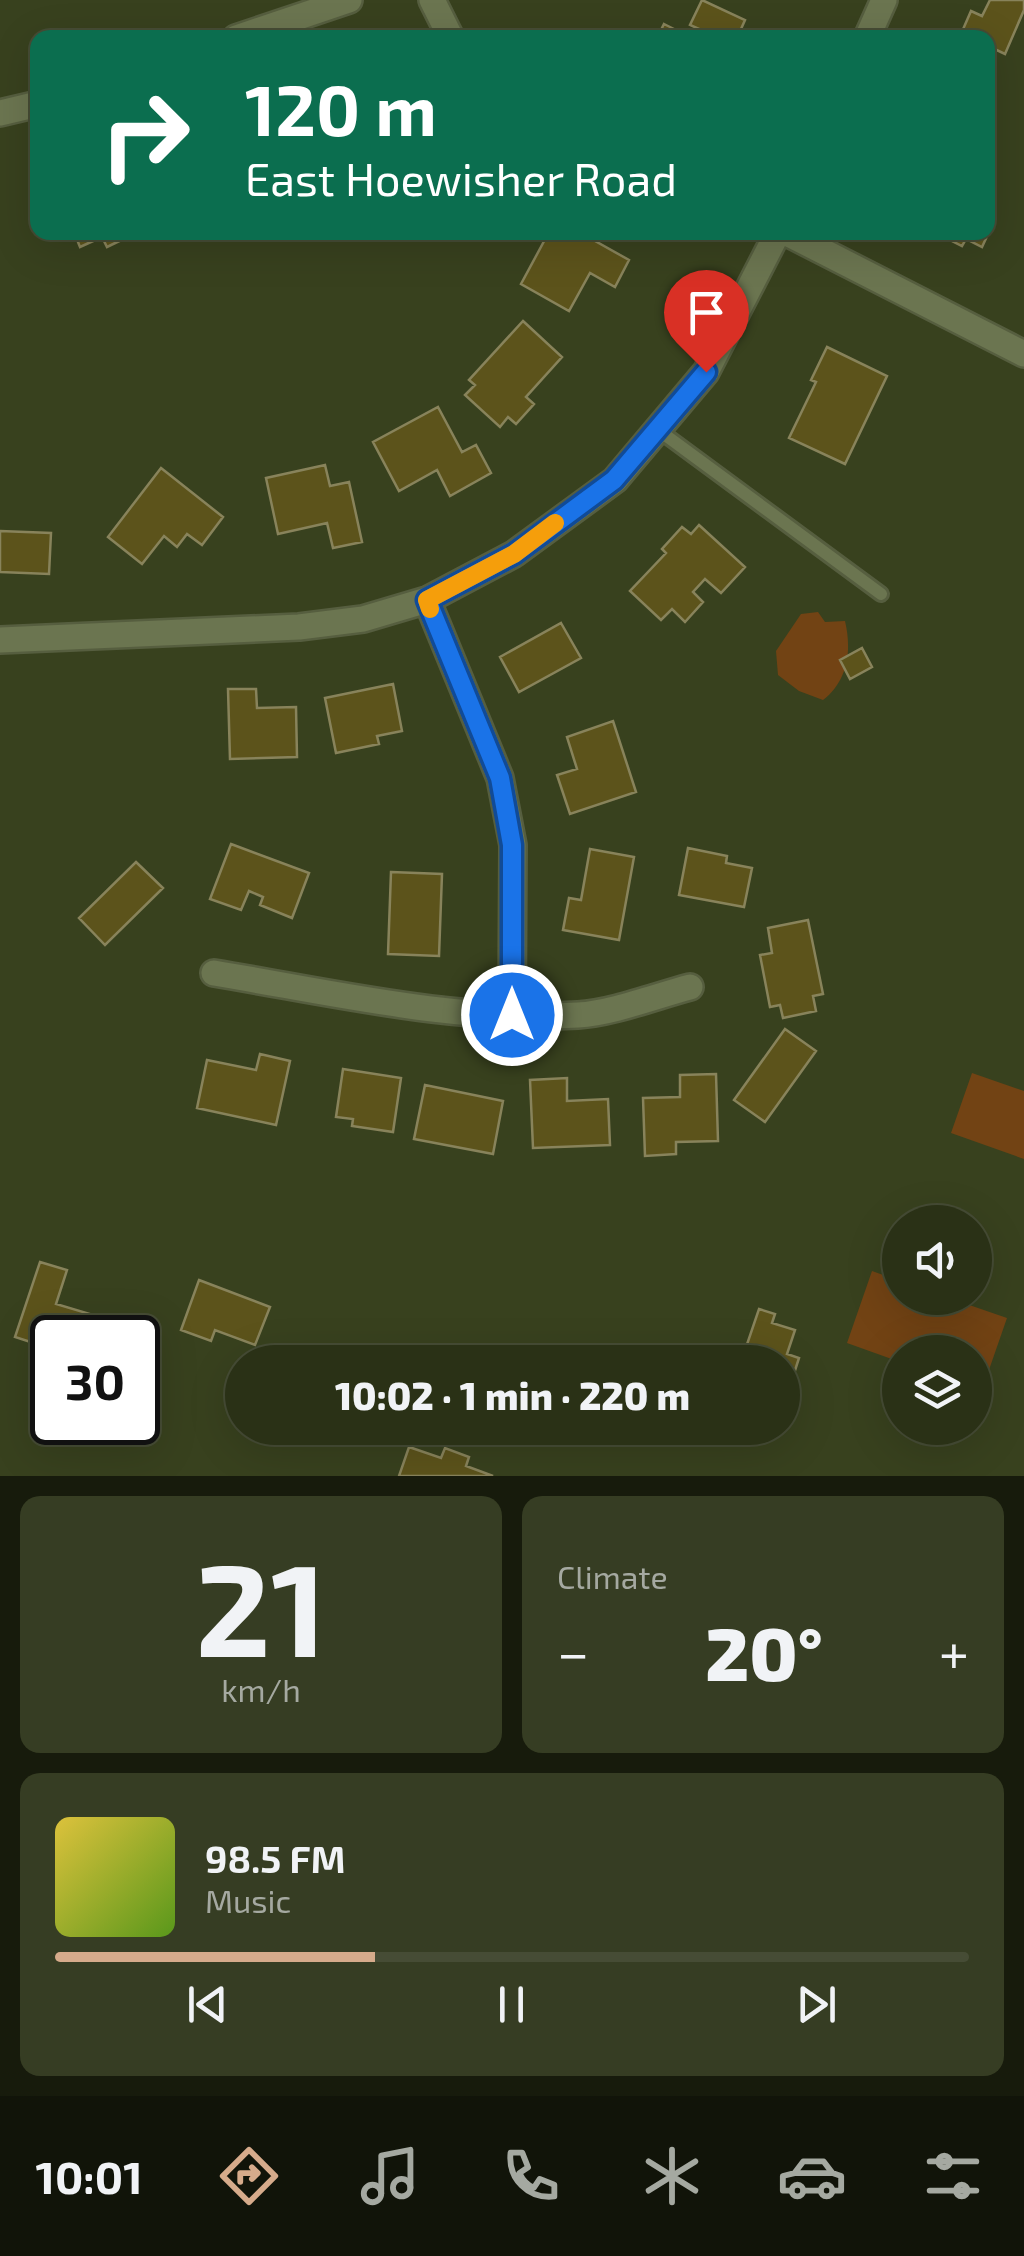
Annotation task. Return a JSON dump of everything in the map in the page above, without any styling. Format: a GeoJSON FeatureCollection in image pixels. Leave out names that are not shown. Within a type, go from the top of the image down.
{"type":"FeatureCollection","features":[{"type":"Feature","properties":{"kind":"street"},"geometry":{"type":"LineString","coordinates":[[260,30],[349,0]]}},
{"type":"Feature","properties":{"kind":"street"},"geometry":{"type":"LineString","coordinates":[[432,0],[447,30]]}},
{"type":"Feature","properties":{"kind":"street"},"geometry":{"type":"LineString","coordinates":[[870,30],[884,0]]}},
{"type":"Feature","properties":{"kind":"street"},"geometry":{"type":"LineString","coordinates":[[0,112],[30,106]]}},
{"type":"Feature","properties":{"kind":"street"},"geometry":{"type":"LineString","coordinates":[[0,640],[299,627],[363,619],[427,600],[514,554],[614,480],[706,372],[777,240]]}},
{"type":"Feature","properties":{"kind":"street"},"geometry":{"type":"LineString","coordinates":[[797,240],[1024,354]]}},
{"type":"Feature","properties":{"kind":"street"},"geometry":{"type":"LineString","coordinates":[[427,600],[500,778],[512,845],[512,1015]]}},
{"type":"Feature","properties":{"kind":"street"},"geometry":{"type":"LineString","coordinates":[[214,973],[456,1012],[512,1015],[582,1015],[690,987]]}},
{"type":"Feature","properties":{"kind":"lane"},"geometry":{"type":"LineString","coordinates":[[657,429],[881,594]]}},
{"type":"Feature","properties":{"kind":"shaded area"},"geometry":{"type":"Polygon","coordinates":[[[818,612],[825,622],[845,621],[848,643],[843,674],[823,700],[799,691],[778,675],[776,651],[801,614],[818,612]]]}},
{"type":"Feature","properties":{"kind":"shaded area"},"geometry":{"type":"Polygon","coordinates":[[[972,1073],[1024,1091],[1024,1159],[951,1133],[972,1073]]]}},
{"type":"Feature","properties":{"kind":"shaded area"},"geometry":{"type":"Polygon","coordinates":[[[872,1271],[882,1275],[882,1315],[992,1313],[1007,1318],[992,1361],[992,1335],[882,1335],[882,1356],[847,1343],[872,1271]]]}},
{"type":"Feature","properties":{"kind":"building"},"geometry":{"type":"Polygon","coordinates":[[[702,0],[745,20],[741,30],[701,30],[690,25],[702,0]]]}},
{"type":"Feature","properties":{"kind":"building"},"geometry":{"type":"Polygon","coordinates":[[[990,0],[1024,0],[1024,10],[1005,54],[995,49],[995,30],[963,30],[971,11],[982,16],[990,0]]]}},
{"type":"Feature","properties":{"kind":"building"},"geometry":{"type":"Polygon","coordinates":[[[77,240],[95,240],[80,247],[77,240]]]}},
{"type":"Feature","properties":{"kind":"building"},"geometry":{"type":"Polygon","coordinates":[[[104,240],[121,240],[107,247],[104,240]]]}},
{"type":"Feature","properties":{"kind":"building"},"geometry":{"type":"Polygon","coordinates":[[[545,240],[593,240],[629,260],[615,287],[590,273],[569,311],[521,284],[545,240]]]}},
{"type":"Feature","properties":{"kind":"building"},"geometry":{"type":"Polygon","coordinates":[[[523,321],[562,357],[526,397],[534,404],[516,424],[508,417],[500,427],[465,395],[475,385],[469,380],[523,321]]]}},
{"type":"Feature","properties":{"kind":"building"},"geometry":{"type":"Polygon","coordinates":[[[827,347],[887,376],[845,464],[789,438],[816,382],[811,380],[827,347]]]}},
{"type":"Feature","properties":{"kind":"building"},"geometry":{"type":"Polygon","coordinates":[[[438,407],[462,452],[476,445],[491,473],[450,496],[437,470],[399,491],[373,442],[438,407]]]}},
{"type":"Feature","properties":{"kind":"building"},"geometry":{"type":"Polygon","coordinates":[[[325,465],[330,486],[349,482],[362,542],[333,548],[327,523],[278,534],[266,478],[325,465]]]}},
{"type":"Feature","properties":{"kind":"building"},"geometry":{"type":"Polygon","coordinates":[[[161,468],[223,517],[202,545],[187,534],[177,547],[164,536],[142,564],[108,537],[161,468]]]}},
{"type":"Feature","properties":{"kind":"building"},"geometry":{"type":"Polygon","coordinates":[[[699,525],[745,567],[721,593],[705,579],[693,592],[703,602],[685,622],[672,609],[661,620],[630,591],[666,553],[662,549],[682,527],[691,534],[699,525]]]}},
{"type":"Feature","properties":{"kind":"building"},"geometry":{"type":"Polygon","coordinates":[[[0,531],[51,533],[49,574],[0,572],[0,531]]]}},
{"type":"Feature","properties":{"kind":"building"},"geometry":{"type":"Polygon","coordinates":[[[561,623],[581,658],[519,692],[500,657],[561,623]]]}},
{"type":"Feature","properties":{"kind":"building"},"geometry":{"type":"Polygon","coordinates":[[[862,648],[872,667],[850,679],[840,660],[862,648]]]}},
{"type":"Feature","properties":{"kind":"building"},"geometry":{"type":"Polygon","coordinates":[[[393,684],[402,731],[377,736],[379,744],[336,753],[325,698],[393,684]]]}},
{"type":"Feature","properties":{"kind":"building"},"geometry":{"type":"Polygon","coordinates":[[[228,689],[256,689],[257,708],[296,707],[297,757],[230,759],[228,689]]]}},
{"type":"Feature","properties":{"kind":"building"},"geometry":{"type":"Polygon","coordinates":[[[613,721],[636,792],[570,814],[557,775],[577,769],[567,737],[613,721]]]}},
{"type":"Feature","properties":{"kind":"building"},"geometry":{"type":"Polygon","coordinates":[[[231,844],[309,873],[292,918],[260,905],[263,897],[249,891],[241,910],[210,899],[231,844]]]}},
{"type":"Feature","properties":{"kind":"building"},"geometry":{"type":"Polygon","coordinates":[[[688,848],[727,856],[726,863],[752,868],[744,907],[679,895],[688,848]]]}},
{"type":"Feature","properties":{"kind":"building"},"geometry":{"type":"Polygon","coordinates":[[[590,849],[634,857],[619,940],[563,930],[569,898],[581,900],[590,849]]]}},
{"type":"Feature","properties":{"kind":"building"},"geometry":{"type":"Polygon","coordinates":[[[136,862],[163,888],[105,945],[79,918],[136,862]]]}},
{"type":"Feature","properties":{"kind":"building"},"geometry":{"type":"Polygon","coordinates":[[[391,872],[442,874],[439,956],[388,954],[391,872]]]}},
{"type":"Feature","properties":{"kind":"building"},"geometry":{"type":"Polygon","coordinates":[[[808,920],[823,994],[813,996],[816,1011],[783,1018],[780,1005],[770,1007],[760,955],[772,953],[768,928],[808,920]]]}},
{"type":"Feature","properties":{"kind":"building"},"geometry":{"type":"Polygon","coordinates":[[[785,1029],[816,1051],[765,1122],[734,1100],[785,1029]]]}},
{"type":"Feature","properties":{"kind":"building"},"geometry":{"type":"Polygon","coordinates":[[[260,1054],[290,1061],[276,1125],[197,1108],[207,1060],[256,1070],[260,1054]]]}},
{"type":"Feature","properties":{"kind":"building"},"geometry":{"type":"Polygon","coordinates":[[[343,1069],[401,1078],[393,1132],[352,1126],[353,1119],[336,1117],[343,1069]]]}},
{"type":"Feature","properties":{"kind":"building"},"geometry":{"type":"Polygon","coordinates":[[[716,1074],[718,1141],[676,1142],[676,1154],[645,1156],[643,1098],[680,1097],[680,1075],[716,1074]]]}},
{"type":"Feature","properties":{"kind":"building"},"geometry":{"type":"Polygon","coordinates":[[[567,1078],[567,1101],[608,1099],[610,1145],[533,1148],[530,1080],[567,1078]]]}},
{"type":"Feature","properties":{"kind":"building"},"geometry":{"type":"Polygon","coordinates":[[[425,1085],[503,1101],[493,1154],[414,1139],[425,1085]]]}},
{"type":"Feature","properties":{"kind":"building"},"geometry":{"type":"Polygon","coordinates":[[[40,1262],[67,1270],[56,1304],[93,1315],[30,1315],[30,1342],[15,1337],[40,1262]]]}},
{"type":"Feature","properties":{"kind":"building"},"geometry":{"type":"Polygon","coordinates":[[[199,1280],[270,1307],[255,1345],[215,1330],[211,1341],[181,1330],[199,1280]]]}},
{"type":"Feature","properties":{"kind":"building"},"geometry":{"type":"Polygon","coordinates":[[[759,1309],[775,1314],[772,1323],[795,1330],[790,1345],[747,1345],[759,1309]]]}},
{"type":"Feature","properties":{"kind":"building"},"geometry":{"type":"Polygon","coordinates":[[[409,1447],[441,1458],[445,1448],[469,1457],[466,1466],[493,1476],[399,1476],[409,1447]]]}},
{"type":"Feature","properties":{"kind":"slow traffic"},"geometry":{"type":"LineString","coordinates":[[430,609],[427,600],[514,554],[555,523]]}},
{"type":"Feature","properties":{"kind":"route"},"geometry":{"type":"LineString","coordinates":[[512,1015],[512,845],[500,778],[427,600],[514,554],[614,480],[706,372]]}}]}
